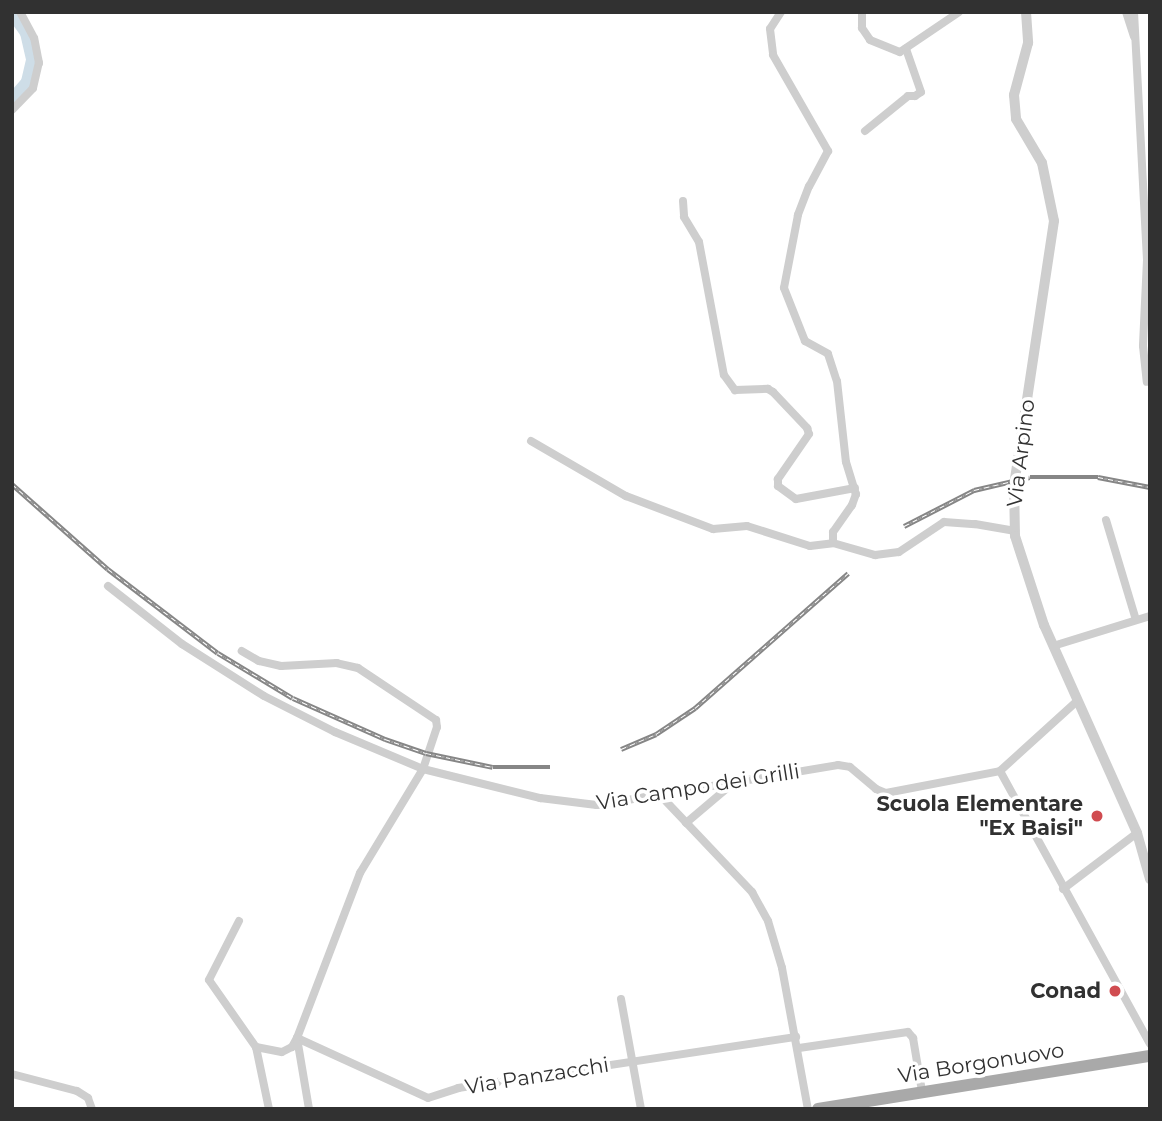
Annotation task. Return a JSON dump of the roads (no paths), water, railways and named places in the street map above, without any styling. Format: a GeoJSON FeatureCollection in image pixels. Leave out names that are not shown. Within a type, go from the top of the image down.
{"type":"FeatureCollection","features":[{"type":"Feature","properties":{"kind":"main road","name":"Via Borgonuovo"},"geometry":{"type":"LineString","coordinates":[[818,1109],[1150,1056]]}},
{"type":"Feature","properties":{"kind":"street"},"geometry":{"type":"LineString","coordinates":[[12,110],[33,88],[39,63],[34,38],[20,12]]}},
{"type":"Feature","properties":{"kind":"street"},"geometry":{"type":"LineString","coordinates":[[780,12],[770,29],[773,55],[828,151],[808,186],[798,215],[784,288],[805,341],[828,354],[833,361],[846,462],[855,488],[853,503],[832,534],[834,543]]}},
{"type":"Feature","properties":{"kind":"street"},"geometry":{"type":"LineString","coordinates":[[862,12],[862,28],[870,40],[894,51],[906,49],[959,12]]}},
{"type":"Feature","properties":{"kind":"street","name":"Via Arpino"},"geometry":{"type":"LineString","coordinates":[[1026,12],[1028,43],[1014,95],[1016,119],[1042,163],[1055,221],[1014,484],[1015,531],[1027,578],[1052,646],[1136,833],[1150,880]]}},
{"type":"Feature","properties":{"kind":"street"},"geometry":{"type":"LineString","coordinates":[[1125,12],[1137,43]]}},
{"type":"Feature","properties":{"kind":"street"},"geometry":{"type":"LineString","coordinates":[[1134,12],[1147,260],[1143,346],[1147,382]]}},
{"type":"Feature","properties":{"kind":"street"},"geometry":{"type":"LineString","coordinates":[[865,131],[908,96],[920,92],[906,49]]}},
{"type":"Feature","properties":{"kind":"street"},"geometry":{"type":"LineString","coordinates":[[683,201],[684,217],[699,242],[724,375],[735,390],[768,389],[773,392],[807,428],[809,434],[778,479],[778,486],[796,499],[855,488]]}},
{"type":"Feature","properties":{"kind":"street"},"geometry":{"type":"LineString","coordinates":[[530,441],[626,496],[719,530],[751,526],[815,547],[834,543],[862,554],[881,555],[901,551],[944,522],[1015,531]]}},
{"type":"Feature","properties":{"kind":"street"},"geometry":{"type":"LineString","coordinates":[[1106,520],[1136,620]]}},
{"type":"Feature","properties":{"kind":"street","name":"Via Campo dei Grilli"},"geometry":{"type":"LineString","coordinates":[[108,586],[188,648],[274,702],[423,769],[564,802],[597,805],[843,765],[878,790],[888,793],[1000,771]]}},
{"type":"Feature","properties":{"kind":"street"},"geometry":{"type":"LineString","coordinates":[[1052,646],[1150,616]]}},
{"type":"Feature","properties":{"kind":"street"},"geometry":{"type":"LineString","coordinates":[[242,651],[259,661],[279,666],[341,663],[354,666],[437,722],[423,769],[360,873],[297,1038],[290,1049],[280,1053],[256,1046]]}},
{"type":"Feature","properties":{"kind":"street"},"geometry":{"type":"LineString","coordinates":[[1076,702],[1000,771],[1150,1044]]}},
{"type":"Feature","properties":{"kind":"street"},"geometry":{"type":"LineString","coordinates":[[686,823],[734,782]]}},
{"type":"Feature","properties":{"kind":"street"},"geometry":{"type":"LineString","coordinates":[[660,795],[757,900],[776,943],[799,1048],[808,1109]]}},
{"type":"Feature","properties":{"kind":"street"},"geometry":{"type":"LineString","coordinates":[[1063,889],[1136,833]]}},
{"type":"Feature","properties":{"kind":"street"},"geometry":{"type":"LineString","coordinates":[[239,921],[209,980],[256,1046],[269,1109]]}},
{"type":"Feature","properties":{"kind":"street"},"geometry":{"type":"LineString","coordinates":[[621,999],[641,1109]]}},
{"type":"Feature","properties":{"kind":"street"},"geometry":{"type":"LineString","coordinates":[[799,1048],[908,1032],[913,1040],[922,1091]]}},
{"type":"Feature","properties":{"kind":"street","name":"Via Panzacchi"},"geometry":{"type":"LineString","coordinates":[[297,1038],[428,1098],[458,1088],[796,1037]]}},
{"type":"Feature","properties":{"kind":"street"},"geometry":{"type":"LineString","coordinates":[[297,1038],[309,1109]]}},
{"type":"Feature","properties":{"kind":"street"},"geometry":{"type":"LineString","coordinates":[[12,1074],[77,1091],[88,1098],[92,1109]]}},
{"type":"Feature","properties":{"kind":"waterway"},"geometry":{"type":"LineString","coordinates":[[12,13],[26,33],[32,60],[27,82],[12,99]]}},
{"type":"Feature","properties":{"kind":"railway"},"geometry":{"type":"LineString","coordinates":[[904,526],[974,490],[1030,477],[1098,477],[1150,487]]}},
{"type":"Feature","properties":{"kind":"railway"},"geometry":{"type":"LineString","coordinates":[[12,484],[108,569],[218,653],[293,698],[385,739],[426,753],[493,767],[550,767]]}},
{"type":"Feature","properties":{"kind":"railway"},"geometry":{"type":"LineString","coordinates":[[621,749],[656,734],[695,708],[848,573]]}},
{"type":"Feature","properties":{"kind":"place","name":"Scuola Elementare \"Ex Baisi\""},"geometry":{"type":"Point","coordinates":[1097,816]}},
{"type":"Feature","properties":{"kind":"place","name":"Conad"},"geometry":{"type":"Point","coordinates":[1115,991]}}]}
